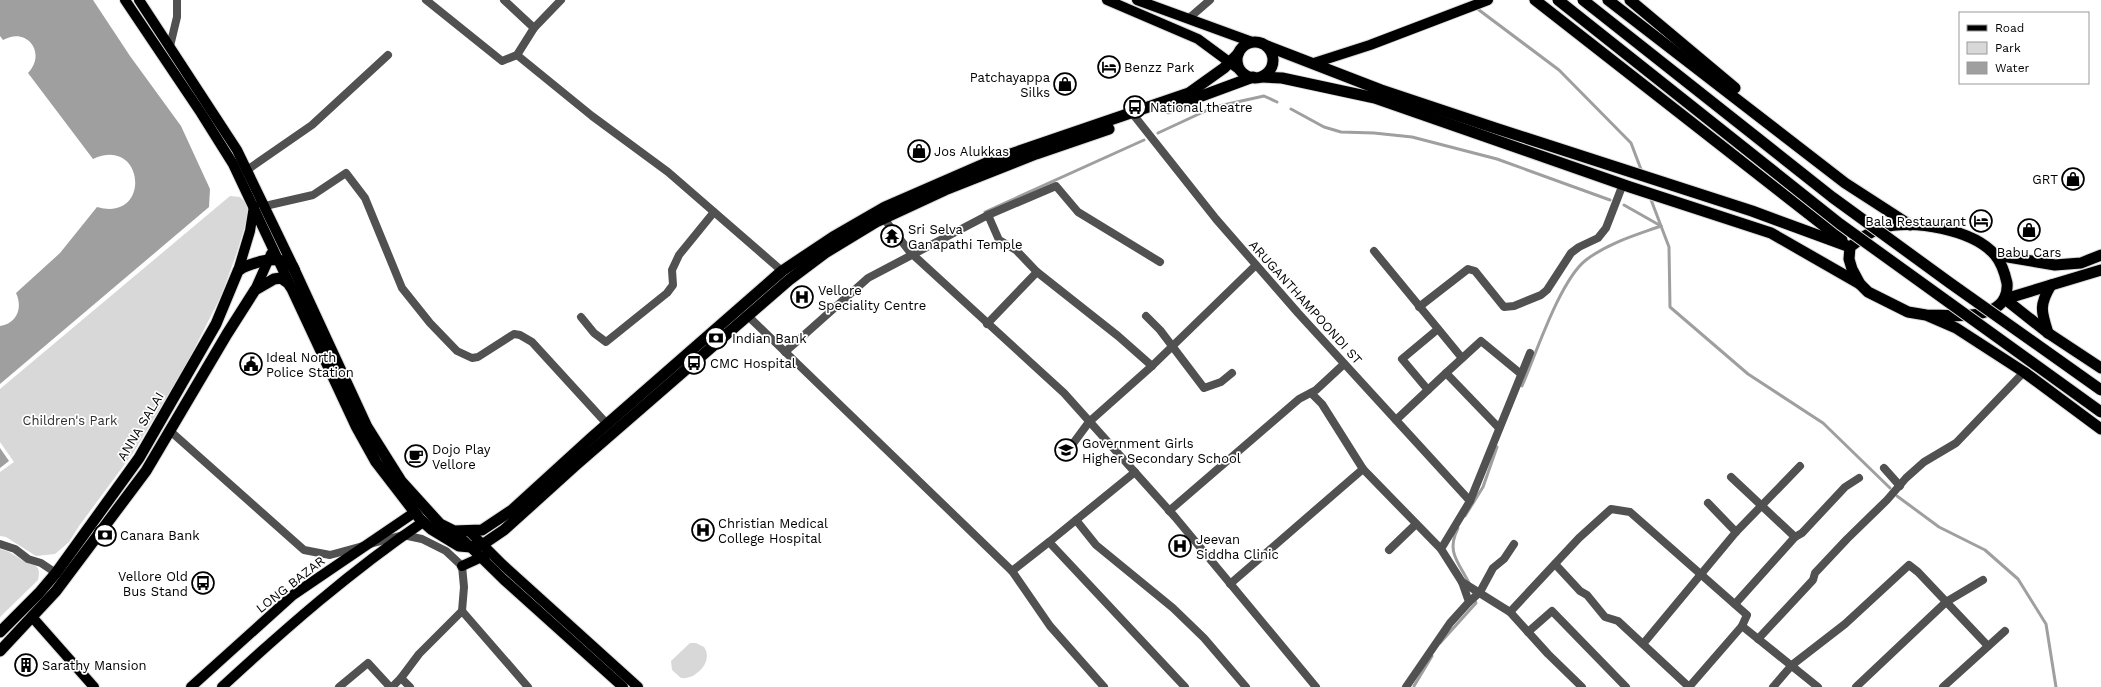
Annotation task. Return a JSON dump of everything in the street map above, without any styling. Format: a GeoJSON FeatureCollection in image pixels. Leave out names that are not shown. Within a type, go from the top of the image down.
{"type":"FeatureCollection","features":[{"type":"Feature","properties":{"kind":"highway"},"geometry":{"type":"LineString","coordinates":[[1535,0],[1850,247]]}},
{"type":"Feature","properties":{"kind":"highway"},"geometry":{"type":"LineString","coordinates":[[1558,0],[1840,224],[2101,412]]}},
{"type":"Feature","properties":{"kind":"highway"},"geometry":{"type":"LineString","coordinates":[[1583,0],[1832,197],[2101,390]]}},
{"type":"Feature","properties":{"kind":"highway"},"geometry":{"type":"LineString","coordinates":[[1608,0],[1845,183],[1910,226]]}},
{"type":"Feature","properties":{"kind":"highway"},"geometry":{"type":"LineString","coordinates":[[1630,0],[1760,108],[1811,156]]}},
{"type":"Feature","properties":{"kind":"highway"},"geometry":{"type":"LineString","coordinates":[[1134,116],[1189,93],[1234,58],[1243,46],[1252,42],[1262,43],[1266,46],[1314,62],[1389,92],[1752,211],[1850,247]]}},
{"type":"Feature","properties":{"kind":"highway"},"geometry":{"type":"LineString","coordinates":[[238,271],[248,265],[274,260],[288,263],[297,275],[367,427],[400,481],[440,524],[454,531],[470,532],[482,530],[512,510],[607,424],[782,271],[833,237],[993,160],[1266,74],[1272,65],[1272,54],[1266,46]]}},
{"type":"Feature","properties":{"kind":"highway"},"geometry":{"type":"LineString","coordinates":[[1234,58],[1237,60],[1240,70],[1257,77],[1282,78],[1375,98],[1627,186],[1771,233],[1860,284],[1868,292],[1908,312],[1955,316],[1982,313],[1996,308],[2005,299],[2101,270]]}},
{"type":"Feature","properties":{"kind":"highway"},"geometry":{"type":"LineString","coordinates":[[292,289],[363,438],[376,462],[423,522],[448,541],[459,546],[481,550],[510,526],[576,465],[789,280],[825,253],[881,215]]}},
{"type":"Feature","properties":{"kind":"highway"},"geometry":{"type":"LineString","coordinates":[[1860,284],[1849,259],[1850,247],[1864,236],[1882,228],[1910,226],[1943,229],[1964,234],[1981,243],[1996,255],[2005,274],[2007,287],[2005,299]]}},
{"type":"Feature","properties":{"kind":"highway"},"geometry":{"type":"LineString","coordinates":[[1996,255],[2055,265],[2081,262],[2101,255]]}},
{"type":"Feature","properties":{"kind":"highway","name":"ANNA SALAI"},"geometry":{"type":"LineString","coordinates":[[0,632],[39,593],[56,573],[140,458],[216,324],[238,271]]}},
{"type":"Feature","properties":{"kind":"highway","name":"ANNA SALAI"},"geometry":{"type":"LineString","coordinates":[[0,651],[33,618],[56,591],[141,477],[256,290],[269,281],[281,278],[288,283],[292,289]]}},
{"type":"Feature","properties":{"kind":"highway"},"geometry":{"type":"LineString","coordinates":[[2048,333],[2042,306],[2043,298],[2051,285]]}},
{"type":"Feature","properties":{"kind":"highway"},"geometry":{"type":"LineString","coordinates":[[2005,299],[2048,333],[2101,368]]}},
{"type":"Feature","properties":{"kind":"highway"},"geometry":{"type":"LineString","coordinates":[[1926,314],[1956,328],[1980,342],[2024,372],[2101,429]]}},
{"type":"Feature","properties":{"kind":"main road"},"geometry":{"type":"LineString","coordinates":[[125,0],[202,113],[233,164],[273,249]]}},
{"type":"Feature","properties":{"kind":"main road"},"geometry":{"type":"LineString","coordinates":[[139,0],[237,150],[297,275]]}},
{"type":"Feature","properties":{"kind":"main road"},"geometry":{"type":"LineString","coordinates":[[1107,0],[1198,39],[1234,58]]}},
{"type":"Feature","properties":{"kind":"main road"},"geometry":{"type":"LineString","coordinates":[[1137,0],[1252,42]]}},
{"type":"Feature","properties":{"kind":"main road"},"geometry":{"type":"LineString","coordinates":[[1314,62],[1370,45],[1488,0]]}},
{"type":"Feature","properties":{"kind":"main road"},"geometry":{"type":"LineString","coordinates":[[238,271],[250,230],[254,206]]}},
{"type":"Feature","properties":{"kind":"main road"},"geometry":{"type":"LineString","coordinates":[[265,206],[273,236],[274,260],[292,289]]}},
{"type":"Feature","properties":{"kind":"main road"},"geometry":{"type":"LineString","coordinates":[[256,290],[274,260]]}},
{"type":"Feature","properties":{"kind":"main road","name":"LONG BAZAR"},"geometry":{"type":"LineString","coordinates":[[190,687],[294,594],[415,512]]}},
{"type":"Feature","properties":{"kind":"main road"},"geometry":{"type":"LineString","coordinates":[[222,687],[304,612],[356,570],[423,522]]}},
{"type":"Feature","properties":{"kind":"main road"},"geometry":{"type":"LineString","coordinates":[[454,531],[481,550],[638,687]]}},
{"type":"Feature","properties":{"kind":"main road"},"geometry":{"type":"LineString","coordinates":[[470,532],[481,550],[504,580],[623,687]]}},
{"type":"Feature","properties":{"kind":"main road"},"geometry":{"type":"LineString","coordinates":[[462,566],[481,550]]}},
{"type":"Feature","properties":{"kind":"main road"},"geometry":{"type":"LineString","coordinates":[[33,618],[94,687]]}},
{"type":"Feature","properties":{"kind":"street"},"geometry":{"type":"LineString","coordinates":[[170,46],[177,17],[177,0]]}},
{"type":"Feature","properties":{"kind":"street"},"geometry":{"type":"LineString","coordinates":[[426,0],[502,61],[517,55],[534,28],[561,0]]}},
{"type":"Feature","properties":{"kind":"street"},"geometry":{"type":"LineString","coordinates":[[504,0],[534,28]]}},
{"type":"Feature","properties":{"kind":"street"},"geometry":{"type":"LineString","coordinates":[[1188,19],[1210,0]]}},
{"type":"Feature","properties":{"kind":"street"},"geometry":{"type":"LineString","coordinates":[[247,170],[312,125],[388,55]]}},
{"type":"Feature","properties":{"kind":"street"},"geometry":{"type":"LineString","coordinates":[[517,55],[592,116],[668,172],[782,271]]}},
{"type":"Feature","properties":{"kind":"street","name":"ARUGANTHAMPOONDI ST"},"geometry":{"type":"LineString","coordinates":[[1134,116],[1216,219],[1256,265],[1344,364],[1470,501]]}},
{"type":"Feature","properties":{"kind":"street"},"geometry":{"type":"LineString","coordinates":[[265,206],[313,194],[346,174],[365,198],[402,288],[430,323],[457,351],[472,358],[478,357],[514,334],[520,335],[532,342],[607,424]]}},
{"type":"Feature","properties":{"kind":"street"},"geometry":{"type":"LineString","coordinates":[[784,352],[868,278],[988,215],[1056,186],[1078,212],[1160,262]]}},
{"type":"Feature","properties":{"kind":"street"},"geometry":{"type":"LineString","coordinates":[[1419,307],[1465,270],[1472,268],[1504,307],[1514,306],[1541,295],[1547,290],[1571,254],[1579,247],[1598,238],[1606,228],[1627,186]]}},
{"type":"Feature","properties":{"kind":"street"},"geometry":{"type":"LineString","coordinates":[[581,317],[594,333],[606,342],[667,293],[673,285],[672,270],[680,255],[714,212]]}},
{"type":"Feature","properties":{"kind":"street"},"geometry":{"type":"LineString","coordinates":[[881,215],[914,255],[987,324],[1064,393],[1169,510],[1316,687]]}},
{"type":"Feature","properties":{"kind":"street"},"geometry":{"type":"LineString","coordinates":[[988,215],[999,240],[1016,250],[1037,272],[1118,336],[1152,366]]}},
{"type":"Feature","properties":{"kind":"street"},"geometry":{"type":"LineString","coordinates":[[1374,251],[1462,358]]}},
{"type":"Feature","properties":{"kind":"street"},"geometry":{"type":"LineString","coordinates":[[1066,453],[1089,422],[1152,366],[1256,265]]}},
{"type":"Feature","properties":{"kind":"street"},"geometry":{"type":"LineString","coordinates":[[987,324],[1037,272]]}},
{"type":"Feature","properties":{"kind":"street"},"geometry":{"type":"LineString","coordinates":[[749,316],[784,352],[1012,571],[1050,626],[1104,687]]}},
{"type":"Feature","properties":{"kind":"street"},"geometry":{"type":"LineString","coordinates":[[1146,316],[1204,388],[1221,382],[1232,373]]}},
{"type":"Feature","properties":{"kind":"street"},"geometry":{"type":"LineString","coordinates":[[1428,390],[1402,359],[1438,329]]}},
{"type":"Feature","properties":{"kind":"street"},"geometry":{"type":"LineString","coordinates":[[1396,420],[1481,340],[1521,374]]}},
{"type":"Feature","properties":{"kind":"street"},"geometry":{"type":"LineString","coordinates":[[1442,549],[1470,501],[1530,353]]}},
{"type":"Feature","properties":{"kind":"street"},"geometry":{"type":"LineString","coordinates":[[1169,510],[1299,399],[1316,390],[1344,364]]}},
{"type":"Feature","properties":{"kind":"street"},"geometry":{"type":"LineString","coordinates":[[1758,638],[1813,580],[1815,572],[1924,462],[1956,443],[2024,372]]}},
{"type":"Feature","properties":{"kind":"street"},"geometry":{"type":"LineString","coordinates":[[1446,373],[1499,428]]}},
{"type":"Feature","properties":{"kind":"street"},"geometry":{"type":"LineString","coordinates":[[1311,393],[1322,404],[1363,469],[1442,549],[1462,582],[1469,602]]}},
{"type":"Feature","properties":{"kind":"street"},"geometry":{"type":"LineString","coordinates":[[169,430],[304,550],[330,555],[403,535],[422,539],[446,551],[462,566],[464,587],[462,611],[419,654],[402,678],[391,687],[368,662],[339,687]]}},
{"type":"Feature","properties":{"kind":"street"},"geometry":{"type":"LineString","coordinates":[[1643,644],[1700,573],[1736,532],[1800,466]]}},
{"type":"Feature","properties":{"kind":"street"},"geometry":{"type":"LineString","coordinates":[[1884,468],[1900,486]]}},
{"type":"Feature","properties":{"kind":"street"},"geometry":{"type":"LineString","coordinates":[[1230,584],[1363,469]]}},
{"type":"Feature","properties":{"kind":"street"},"geometry":{"type":"LineString","coordinates":[[1012,571],[1135,472]]}},
{"type":"Feature","properties":{"kind":"street"},"geometry":{"type":"LineString","coordinates":[[1731,477],[1762,504],[1795,537]]}},
{"type":"Feature","properties":{"kind":"street"},"geometry":{"type":"LineString","coordinates":[[1734,604],[1795,537],[1802,533],[1845,487],[1859,478]]}},
{"type":"Feature","properties":{"kind":"street"},"geometry":{"type":"LineString","coordinates":[[1708,503],[1736,532]]}},
{"type":"Feature","properties":{"kind":"street"},"geometry":{"type":"LineString","coordinates":[[1510,612],[1579,538],[1611,509],[1630,512],[1747,615],[1742,626],[1689,687],[1618,621],[1605,617],[1587,595],[1580,591],[1555,564]]}},
{"type":"Feature","properties":{"kind":"street"},"geometry":{"type":"LineString","coordinates":[[1076,520],[1096,545],[1173,608],[1204,638],[1246,687]]}},
{"type":"Feature","properties":{"kind":"street"},"geometry":{"type":"LineString","coordinates":[[1389,550],[1416,524]]}},
{"type":"Feature","properties":{"kind":"street"},"geometry":{"type":"LineString","coordinates":[[1049,542],[1185,687]]}},
{"type":"Feature","properties":{"kind":"street"},"geometry":{"type":"LineString","coordinates":[[0,544],[15,549],[28,559],[41,563],[56,573]]}},
{"type":"Feature","properties":{"kind":"street"},"geometry":{"type":"LineString","coordinates":[[1406,687],[1450,623],[1480,592],[1493,568],[1504,559],[1514,544]]}},
{"type":"Feature","properties":{"kind":"street"},"geometry":{"type":"LineString","coordinates":[[1773,687],[1792,665],[1845,624],[1908,565],[1918,572],[1988,646]]}},
{"type":"Feature","properties":{"kind":"street"},"geometry":{"type":"LineString","coordinates":[[1856,687],[1946,602],[1983,580]]}},
{"type":"Feature","properties":{"kind":"street"},"geometry":{"type":"LineString","coordinates":[[1462,582],[1510,612],[1582,687]]}},
{"type":"Feature","properties":{"kind":"street"},"geometry":{"type":"LineString","coordinates":[[462,611],[528,687]]}},
{"type":"Feature","properties":{"kind":"street"},"geometry":{"type":"LineString","coordinates":[[1528,632],[1552,611],[1626,687]]}},
{"type":"Feature","properties":{"kind":"street"},"geometry":{"type":"LineString","coordinates":[[1742,626],[1818,687]]}},
{"type":"Feature","properties":{"kind":"street"},"geometry":{"type":"LineString","coordinates":[[1943,687],[2005,631]]}},
{"type":"Feature","properties":{"kind":"street"},"geometry":{"type":"LineString","coordinates":[[402,678],[410,687]]}},
{"type":"Feature","properties":{"kind":"green space","name":"Children's Park"},"geometry":{"type":"Polygon","coordinates":[[[230,196],[240,197],[245,202],[249,213],[221,296],[187,363],[133,453],[79,526],[69,542],[55,554],[36,556],[6,537],[0,536],[0,472],[14,462],[0,442],[0,389],[230,196]]]}},
{"type":"Feature","properties":{"kind":"green space"},"geometry":{"type":"Polygon","coordinates":[[[0,549],[10,552],[24,561],[36,566],[39,571],[39,575],[38,580],[0,617],[0,549]]]}},
{"type":"Feature","properties":{"kind":"green space"},"geometry":{"type":"Polygon","coordinates":[[[690,643],[696,643],[704,647],[707,658],[698,673],[687,678],[681,678],[672,670],[671,661],[690,643]]]}},
{"type":"Feature","properties":{"kind":"water"},"geometry":{"type":"Polygon","coordinates":[[[0,0],[93,0],[130,56],[181,126],[210,189],[209,207],[0,384],[0,326],[11,322],[17,314],[19,304],[16,293],[60,253],[97,207],[115,209],[127,203],[134,193],[135,180],[132,168],[123,159],[110,155],[93,159],[28,73],[33,65],[35,57],[35,50],[32,44],[20,36],[3,40],[0,36],[0,0]]]}},
{"type":"Feature","properties":{"kind":"water"},"geometry":{"type":"Polygon","coordinates":[[[0,448],[9,461],[0,468],[0,448]]]}},
{"type":"Feature","properties":{"kind":"waterway"},"geometry":{"type":"LineString","coordinates":[[1475,7],[1559,70],[1631,143],[1642,172]]}},
{"type":"Feature","properties":{"kind":"waterway"},"geometry":{"type":"LineString","coordinates":[[1158,133],[1214,107],[1264,96],[1277,102]]}},
{"type":"Feature","properties":{"kind":"waterway"},"geometry":{"type":"LineString","coordinates":[[1291,109],[1324,127],[1341,132],[1374,133],[1412,137],[1497,159],[1610,200]]}},
{"type":"Feature","properties":{"kind":"waterway"},"geometry":{"type":"LineString","coordinates":[[985,212],[1144,140]]}},
{"type":"Feature","properties":{"kind":"waterway"},"geometry":{"type":"LineString","coordinates":[[1650,197],[1669,247],[1670,307],[1748,374],[1823,423],[1890,488]]}},
{"type":"Feature","properties":{"kind":"waterway"},"geometry":{"type":"LineString","coordinates":[[1624,205],[1661,226]]}},
{"type":"Feature","properties":{"kind":"waterway"},"geometry":{"type":"LineString","coordinates":[[1522,386],[1558,300],[1576,270],[1586,260],[1603,249],[1622,240],[1661,226]]}},
{"type":"Feature","properties":{"kind":"waterway"},"geometry":{"type":"LineString","coordinates":[[1465,516],[1483,487],[1497,447]]}},
{"type":"Feature","properties":{"kind":"waterway"},"geometry":{"type":"LineString","coordinates":[[1897,496],[1939,527],[1985,550],[2018,579],[2046,624],[2056,687]]}},
{"type":"Feature","properties":{"kind":"waterway"},"geometry":{"type":"LineString","coordinates":[[1458,528],[1453,544],[1453,550],[1469,583]]}},
{"type":"Feature","properties":{"kind":"waterway"},"geometry":{"type":"LineString","coordinates":[[1440,643],[1476,603],[1474,598]]}},
{"type":"Feature","properties":{"kind":"waterway"},"geometry":{"type":"LineString","coordinates":[[1414,686],[1432,656]]}},
{"type":"Feature","properties":{"kind":"place","name":"Benzz Park"},"geometry":{"type":"Point","coordinates":[1109,67]}},
{"type":"Feature","properties":{"kind":"place","name":"Patchayappa Silks"},"geometry":{"type":"Point","coordinates":[1065,84]}},
{"type":"Feature","properties":{"kind":"place","name":"National theatre"},"geometry":{"type":"Point","coordinates":[1135,107]}},
{"type":"Feature","properties":{"kind":"place","name":"Jos Alukkas"},"geometry":{"type":"Point","coordinates":[919,151]}},
{"type":"Feature","properties":{"kind":"place","name":"GRT"},"geometry":{"type":"Point","coordinates":[2073,179]}},
{"type":"Feature","properties":{"kind":"place","name":"Bala Restaurant"},"geometry":{"type":"Point","coordinates":[1981,221]}},
{"type":"Feature","properties":{"kind":"place","name":"Babu Cars"},"geometry":{"type":"Point","coordinates":[2029,230]}},
{"type":"Feature","properties":{"kind":"place","name":"Sri Selva Ganapathi Temple"},"geometry":{"type":"Point","coordinates":[892,236]}},
{"type":"Feature","properties":{"kind":"place","name":"Vellore Speciality Centre"},"geometry":{"type":"Point","coordinates":[802,297]}},
{"type":"Feature","properties":{"kind":"place","name":"Indian Bank"},"geometry":{"type":"Point","coordinates":[716,338]}},
{"type":"Feature","properties":{"kind":"place","name":"CMC Hospital"},"geometry":{"type":"Point","coordinates":[694,363]}},
{"type":"Feature","properties":{"kind":"place","name":"Ideal North Police Station"},"geometry":{"type":"Point","coordinates":[251,364]}},
{"type":"Feature","properties":{"kind":"place","name":"Government Girls Higher Secondary School"},"geometry":{"type":"Point","coordinates":[1066,450]}},
{"type":"Feature","properties":{"kind":"place","name":"Dojo Play Vellore"},"geometry":{"type":"Point","coordinates":[416,456]}},
{"type":"Feature","properties":{"kind":"place","name":"Christian Medical College Hospital"},"geometry":{"type":"Point","coordinates":[703,530]}},
{"type":"Feature","properties":{"kind":"place","name":"Canara Bank"},"geometry":{"type":"Point","coordinates":[105,535]}},
{"type":"Feature","properties":{"kind":"place","name":"Jeevan Siddha Clinic"},"geometry":{"type":"Point","coordinates":[1180,546]}},
{"type":"Feature","properties":{"kind":"place","name":"Vellore Old Bus Stand"},"geometry":{"type":"Point","coordinates":[203,583]}},
{"type":"Feature","properties":{"kind":"place","name":"Sarathy Mansion"},"geometry":{"type":"Point","coordinates":[26,665]}}]}
